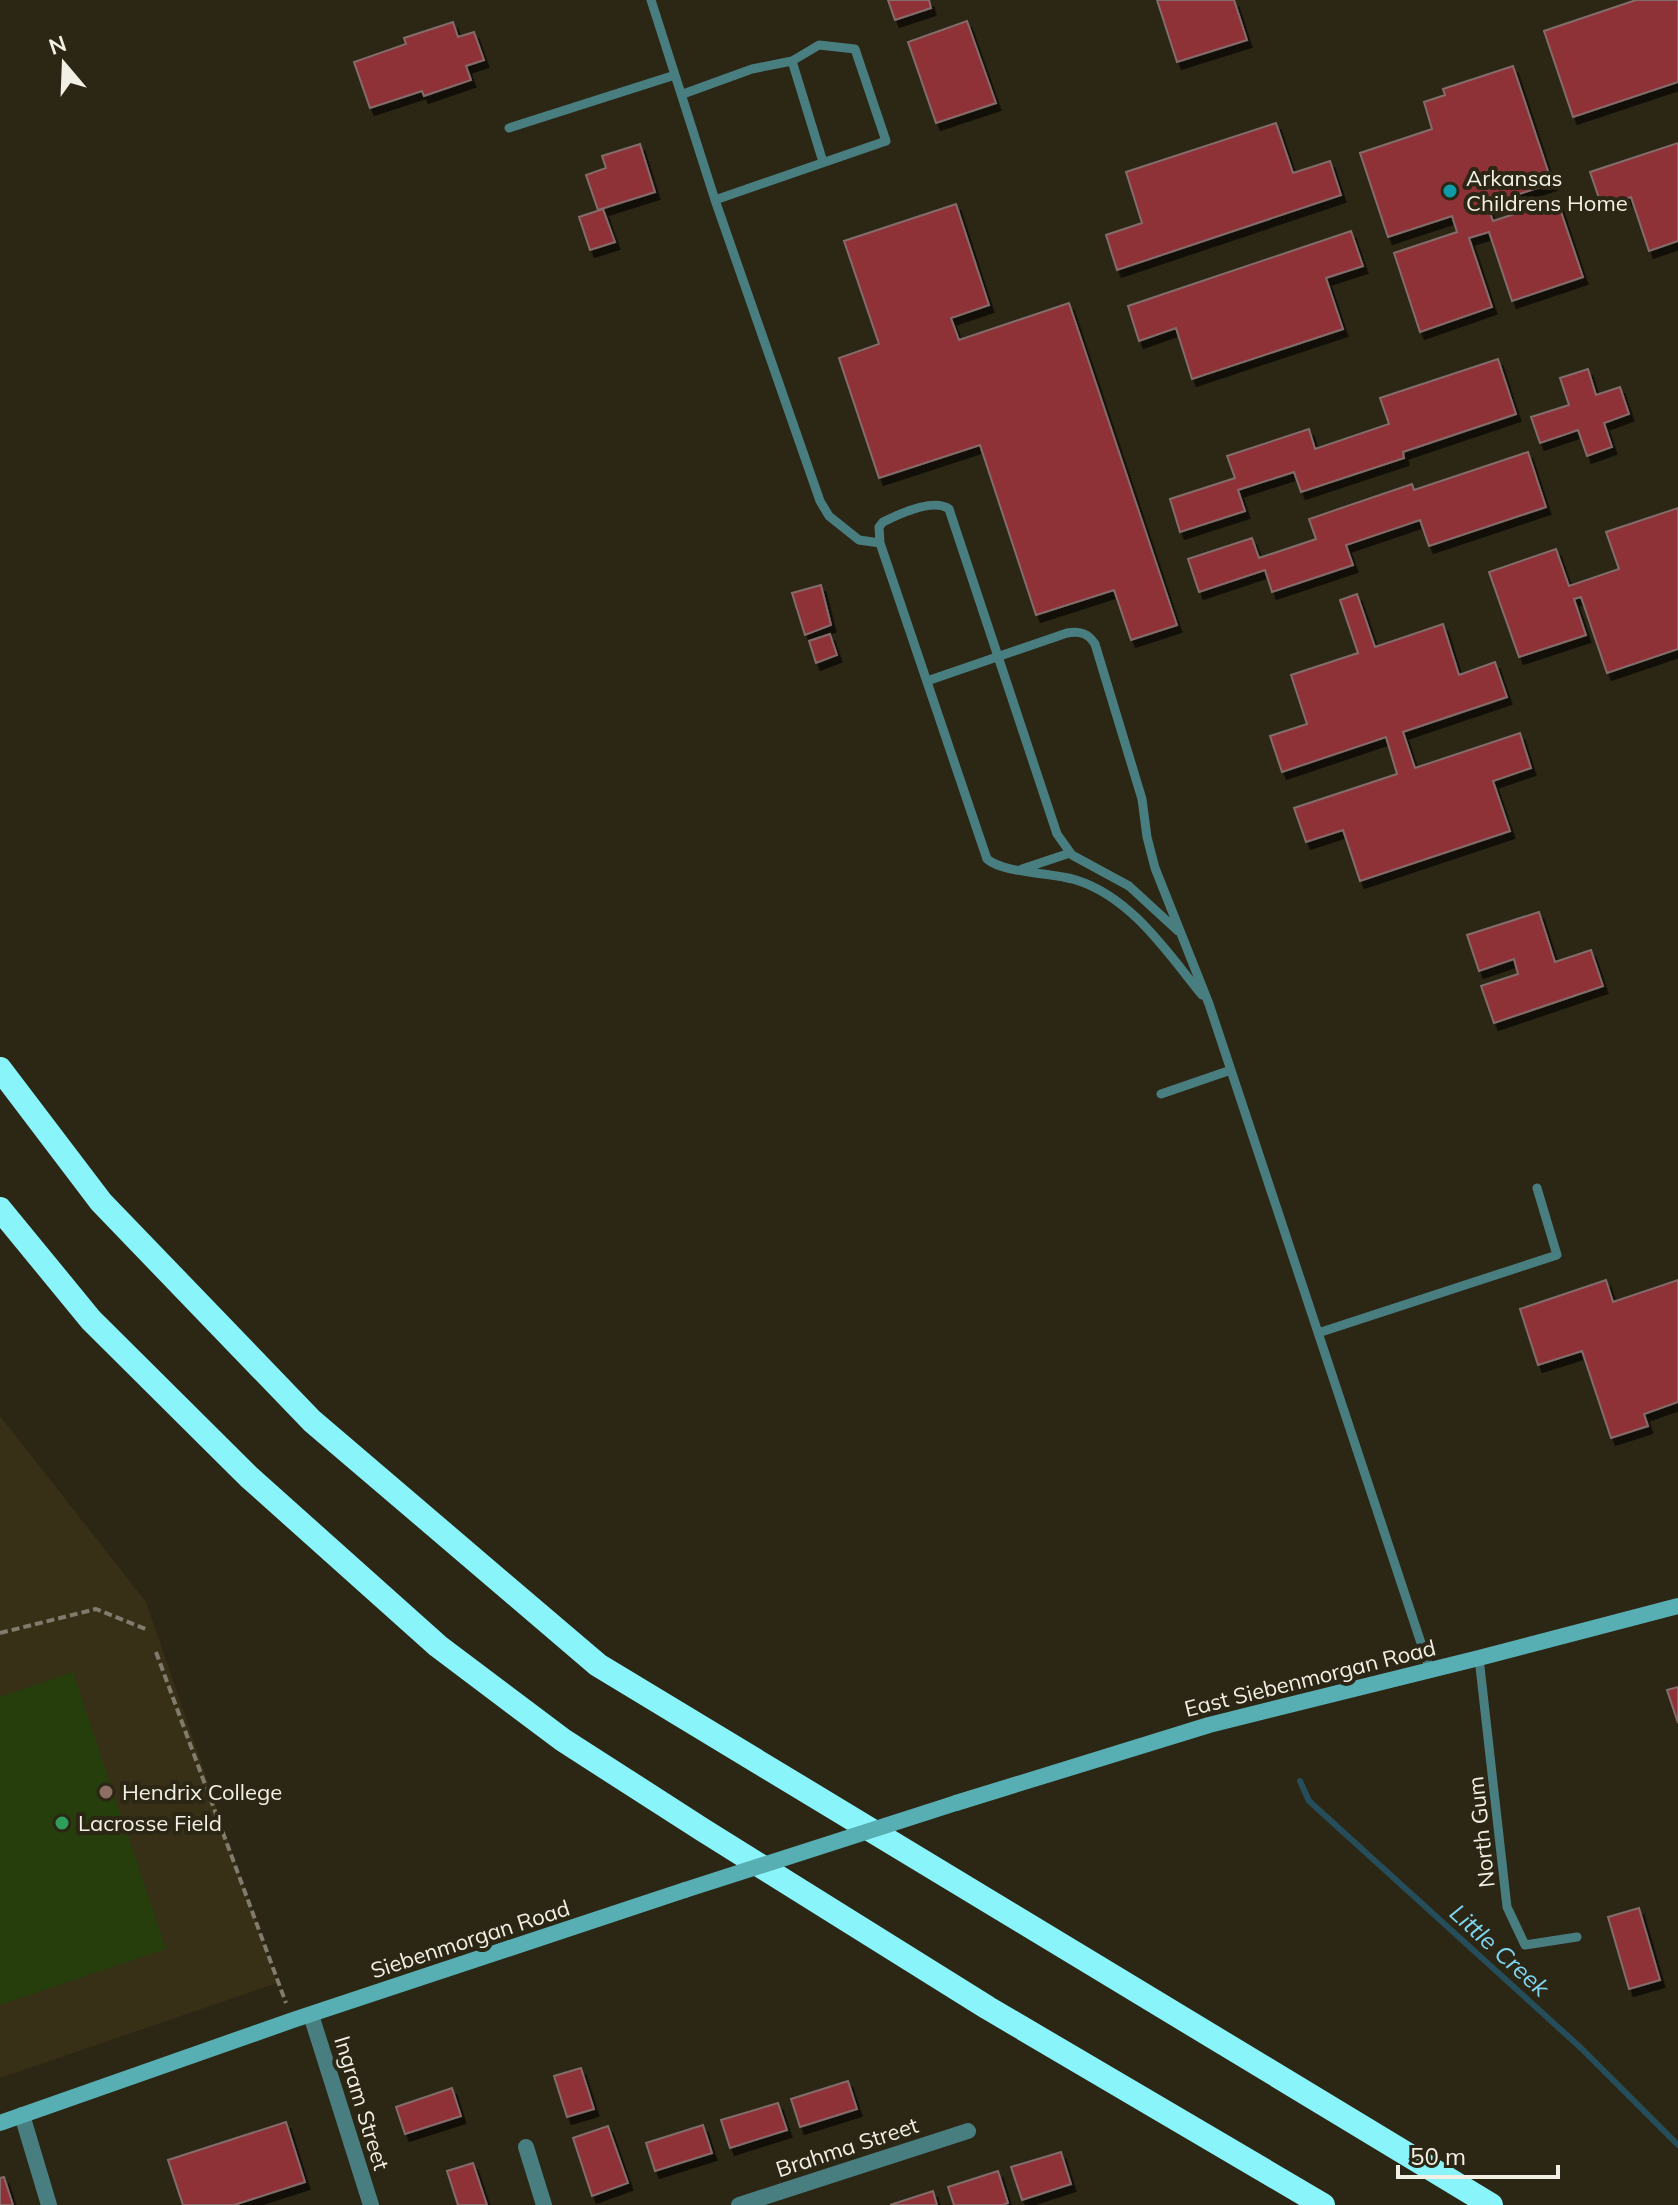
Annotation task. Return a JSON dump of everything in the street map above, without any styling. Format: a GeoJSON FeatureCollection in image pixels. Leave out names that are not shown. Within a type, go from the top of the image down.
{"type":"FeatureCollection","features":[{"type":"Feature","properties":{"kind":"highway"},"geometry":{"type":"LineString","coordinates":[[0,1069],[101,1202],[312,1421],[598,1665],[1491,2205]]}},
{"type":"Feature","properties":{"kind":"highway"},"geometry":{"type":"LineString","coordinates":[[0,1209],[91,1320],[249,1477],[438,1646],[475,1674],[563,1740],[988,2008],[1323,2205]]}},
{"type":"Feature","properties":{"kind":"street","name":"East Siebenmorgan Road"},"geometry":{"type":"LineString","coordinates":[[956,1803],[1209,1725],[1678,1606]]}},
{"type":"Feature","properties":{"kind":"street","name":"Siebenmorgan Road"},"geometry":{"type":"LineString","coordinates":[[0,2123],[293,2020],[956,1803]]}},
{"type":"Feature","properties":{"kind":"street","name":"Ingram Street"},"geometry":{"type":"LineString","coordinates":[[311,2015],[371,2205]]}},
{"type":"Feature","properties":{"kind":"street"},"geometry":{"type":"LineString","coordinates":[[22,2115],[49,2205]]}},
{"type":"Feature","properties":{"kind":"street","name":"Brahma Street"},"geometry":{"type":"LineString","coordinates":[[739,2205],[968,2131]]}},
{"type":"Feature","properties":{"kind":"street"},"geometry":{"type":"LineString","coordinates":[[526,2147],[544,2205]]}},
{"type":"Feature","properties":{"kind":"lane"},"geometry":{"type":"LineString","coordinates":[[651,0],[715,200],[820,501],[829,516],[859,540],[880,543]]}},
{"type":"Feature","properties":{"kind":"lane"},"geometry":{"type":"LineString","coordinates":[[683,94],[752,69],[792,61],[819,45],[855,49],[886,141],[715,200]]}},
{"type":"Feature","properties":{"kind":"lane"},"geometry":{"type":"LineString","coordinates":[[792,61],[823,162]]}},
{"type":"Feature","properties":{"kind":"lane"},"geometry":{"type":"LineString","coordinates":[[509,128],[675,75]]}},
{"type":"Feature","properties":{"kind":"lane"},"geometry":{"type":"LineString","coordinates":[[1181,934],[1129,886],[1070,853],[1057,834],[951,514],[946,507],[930,504],[883,522],[879,527],[880,543],[987,859],[995,866],[1054,874],[1103,891],[1117,901],[1168,953],[1209,1004]]}},
{"type":"Feature","properties":{"kind":"lane"},"geometry":{"type":"LineString","coordinates":[[927,681],[1067,633],[1084,633],[1095,644],[1142,799],[1155,868],[1209,1004],[1430,1670]]}},
{"type":"Feature","properties":{"kind":"lane"},"geometry":{"type":"LineString","coordinates":[[1019,871],[1070,853]]}},
{"type":"Feature","properties":{"kind":"lane"},"geometry":{"type":"LineString","coordinates":[[1161,1094],[1231,1070]]}},
{"type":"Feature","properties":{"kind":"lane"},"geometry":{"type":"LineString","coordinates":[[1318,1333],[1557,1255],[1537,1188]]}},
{"type":"Feature","properties":{"kind":"lane","name":"North Gum"},"geometry":{"type":"LineString","coordinates":[[1479,1658],[1507,1907],[1525,1945],[1577,1937]]}},
{"type":"Feature","properties":{"kind":"path"},"geometry":{"type":"LineString","coordinates":[[0,1633],[96,1609],[148,1630]]}},
{"type":"Feature","properties":{"kind":"path"},"geometry":{"type":"LineString","coordinates":[[156,1652],[293,2020]]}},
{"type":"Feature","properties":{"kind":"shaded area","name":"Hendrix College"},"geometry":{"type":"Polygon","coordinates":[[[0,1416],[146,1602],[277,1983],[0,2078],[0,1416]]]}},
{"type":"Feature","properties":{"kind":"green space","name":"Lacrosse Field"},"geometry":{"type":"Polygon","coordinates":[[[73,1672],[166,1949],[0,2005],[0,1697],[73,1672]]]}},
{"type":"Feature","properties":{"kind":"building"},"geometry":{"type":"Polygon","coordinates":[[[888,0],[929,0],[931,8],[895,20],[888,0]]]}},
{"type":"Feature","properties":{"kind":"building"},"geometry":{"type":"Polygon","coordinates":[[[1157,0],[1234,0],[1247,40],[1177,62],[1157,0]]]}},
{"type":"Feature","properties":{"kind":"building"},"geometry":{"type":"Polygon","coordinates":[[[1636,0],[1678,0],[1678,82],[1573,117],[1544,31],[1636,0]]]}},
{"type":"Feature","properties":{"kind":"building"},"geometry":{"type":"Polygon","coordinates":[[[967,21],[996,103],[936,123],[908,42],[967,21]]]}},
{"type":"Feature","properties":{"kind":"building"},"geometry":{"type":"Polygon","coordinates":[[[453,22],[458,37],[474,32],[484,60],[466,66],[471,80],[424,96],[422,91],[370,108],[354,62],[406,44],[404,38],[453,22]]]}},
{"type":"Feature","properties":{"kind":"building","name":"Arkansas Childrens Home"},"geometry":{"type":"Polygon","coordinates":[[[1513,66],[1552,183],[1487,205],[1493,221],[1557,200],[1583,277],[1512,301],[1489,232],[1469,238],[1492,307],[1420,332],[1394,253],[1457,232],[1452,216],[1388,237],[1360,153],[1432,129],[1424,102],[1445,95],[1443,89],[1513,66]]]}},
{"type":"Feature","properties":{"kind":"building"},"geometry":{"type":"Polygon","coordinates":[[[1276,123],[1293,173],[1330,161],[1341,195],[1117,270],[1106,235],[1142,223],[1126,172],[1276,123]]]}},
{"type":"Feature","properties":{"kind":"building"},"geometry":{"type":"Polygon","coordinates":[[[1678,143],[1678,241],[1649,251],[1631,197],[1602,207],[1590,172],[1678,143]]]}},
{"type":"Feature","properties":{"kind":"building"},"geometry":{"type":"Polygon","coordinates":[[[640,144],[655,192],[598,210],[586,175],[606,168],[602,156],[640,144]]]}},
{"type":"Feature","properties":{"kind":"building"},"geometry":{"type":"Polygon","coordinates":[[[956,204],[989,305],[951,318],[959,340],[1069,303],[1177,625],[1131,640],[1114,590],[1036,615],[980,445],[879,478],[839,358],[879,344],[844,241],[956,204]]]}},
{"type":"Feature","properties":{"kind":"building"},"geometry":{"type":"Polygon","coordinates":[[[603,209],[615,242],[590,250],[579,217],[603,209]]]}},
{"type":"Feature","properties":{"kind":"building"},"geometry":{"type":"Polygon","coordinates":[[[1351,231],[1363,266],[1326,278],[1343,329],[1192,379],[1176,328],[1139,341],[1128,306],[1351,231]]]}},
{"type":"Feature","properties":{"kind":"building"},"geometry":{"type":"Polygon","coordinates":[[[1498,359],[1516,414],[1403,452],[1404,458],[1301,492],[1294,472],[1238,490],[1245,511],[1180,532],[1170,499],[1235,478],[1227,456],[1309,429],[1315,449],[1389,424],[1380,398],[1498,359]]]}},
{"type":"Feature","properties":{"kind":"building"},"geometry":{"type":"Polygon","coordinates":[[[1588,369],[1596,395],[1620,387],[1629,414],[1604,423],[1612,447],[1587,456],[1578,430],[1540,443],[1531,417],[1569,405],[1560,378],[1588,369]]]}},
{"type":"Feature","properties":{"kind":"building"},"geometry":{"type":"Polygon","coordinates":[[[1528,452],[1546,507],[1429,546],[1420,520],[1346,545],[1353,565],[1272,592],[1265,570],[1199,592],[1188,559],[1252,538],[1259,558],[1316,539],[1309,519],[1412,484],[1414,490],[1528,452]]]}},
{"type":"Feature","properties":{"kind":"building"},"geometry":{"type":"Polygon","coordinates":[[[1678,508],[1678,649],[1607,673],[1581,597],[1574,599],[1586,635],[1519,657],[1489,572],[1556,549],[1569,586],[1619,569],[1606,532],[1678,508]]]}},
{"type":"Feature","properties":{"kind":"building"},"geometry":{"type":"Polygon","coordinates":[[[821,585],[831,625],[805,635],[792,593],[821,585]]]}},
{"type":"Feature","properties":{"kind":"building"},"geometry":{"type":"Polygon","coordinates":[[[1357,594],[1375,647],[1443,624],[1459,675],[1495,662],[1507,697],[1403,732],[1415,768],[1520,733],[1531,768],[1493,781],[1510,831],[1360,881],[1343,830],[1306,842],[1294,808],[1397,774],[1386,737],[1282,772],[1270,736],[1307,724],[1291,675],[1358,653],[1340,600],[1357,594]]]}},
{"type":"Feature","properties":{"kind":"building"},"geometry":{"type":"Polygon","coordinates":[[[830,634],[837,655],[816,663],[809,641],[830,634]]]}},
{"type":"Feature","properties":{"kind":"building"},"geometry":{"type":"Polygon","coordinates":[[[1539,912],[1555,962],[1591,950],[1603,986],[1494,1023],[1481,986],[1518,974],[1514,959],[1479,971],[1467,935],[1539,912]]]}},
{"type":"Feature","properties":{"kind":"building"},"geometry":{"type":"Polygon","coordinates":[[[1606,1280],[1613,1302],[1678,1280],[1678,1402],[1644,1414],[1648,1426],[1611,1438],[1582,1351],[1538,1365],[1520,1309],[1606,1280]]]}},
{"type":"Feature","properties":{"kind":"building"},"geometry":{"type":"Polygon","coordinates":[[[1678,1687],[1678,1723],[1667,1690],[1678,1687]]]}},
{"type":"Feature","properties":{"kind":"building"},"geometry":{"type":"Polygon","coordinates":[[[1639,1908],[1660,1980],[1629,1989],[1608,1917],[1639,1908]]]}},
{"type":"Feature","properties":{"kind":"building"},"geometry":{"type":"Polygon","coordinates":[[[581,2068],[594,2109],[567,2117],[554,2076],[581,2068]]]}},
{"type":"Feature","properties":{"kind":"building"},"geometry":{"type":"Polygon","coordinates":[[[848,2081],[857,2109],[800,2127],[791,2099],[848,2081]]]}},
{"type":"Feature","properties":{"kind":"building"},"geometry":{"type":"Polygon","coordinates":[[[452,2088],[461,2116],[405,2134],[396,2107],[452,2088]]]}},
{"type":"Feature","properties":{"kind":"building"},"geometry":{"type":"Polygon","coordinates":[[[778,2103],[787,2130],[730,2148],[721,2120],[778,2103]]]}},
{"type":"Feature","properties":{"kind":"building"},"geometry":{"type":"Polygon","coordinates":[[[286,2122],[305,2182],[234,2205],[183,2205],[168,2160],[286,2122]]]}},
{"type":"Feature","properties":{"kind":"building"},"geometry":{"type":"Polygon","coordinates":[[[703,2125],[712,2153],[655,2171],[646,2143],[703,2125]]]}},
{"type":"Feature","properties":{"kind":"building"},"geometry":{"type":"Polygon","coordinates":[[[608,2126],[628,2183],[592,2196],[573,2138],[608,2126]]]}},
{"type":"Feature","properties":{"kind":"building"},"geometry":{"type":"Polygon","coordinates":[[[1061,2152],[1071,2184],[1022,2200],[1011,2167],[1061,2152]]]}},
{"type":"Feature","properties":{"kind":"building"},"geometry":{"type":"Polygon","coordinates":[[[473,2163],[487,2205],[458,2205],[447,2171],[473,2163]]]}},
{"type":"Feature","properties":{"kind":"building"},"geometry":{"type":"Polygon","coordinates":[[[998,2171],[1008,2203],[954,2205],[948,2187],[998,2171]]]}},
{"type":"Feature","properties":{"kind":"building"},"geometry":{"type":"Polygon","coordinates":[[[4,2177],[13,2205],[0,2205],[0,2178],[4,2177]]]}},
{"type":"Feature","properties":{"kind":"building"},"geometry":{"type":"Polygon","coordinates":[[[933,2191],[937,2205],[890,2205],[933,2191]]]}},
{"type":"Feature","properties":{"kind":"waterway","name":"Little Creek"},"geometry":{"type":"LineString","coordinates":[[1300,1781],[1309,1801],[1581,2048],[1678,2145]]}},
{"type":"Feature","properties":{"kind":"place","name":"Arkansas Childrens Home"},"geometry":{"type":"Point","coordinates":[1450,191]}},
{"type":"Feature","properties":{"kind":"place","name":"Hendrix College"},"geometry":{"type":"Point","coordinates":[106,1792]}},
{"type":"Feature","properties":{"kind":"place","name":"Lacrosse Field"},"geometry":{"type":"Point","coordinates":[62,1823]}}]}
